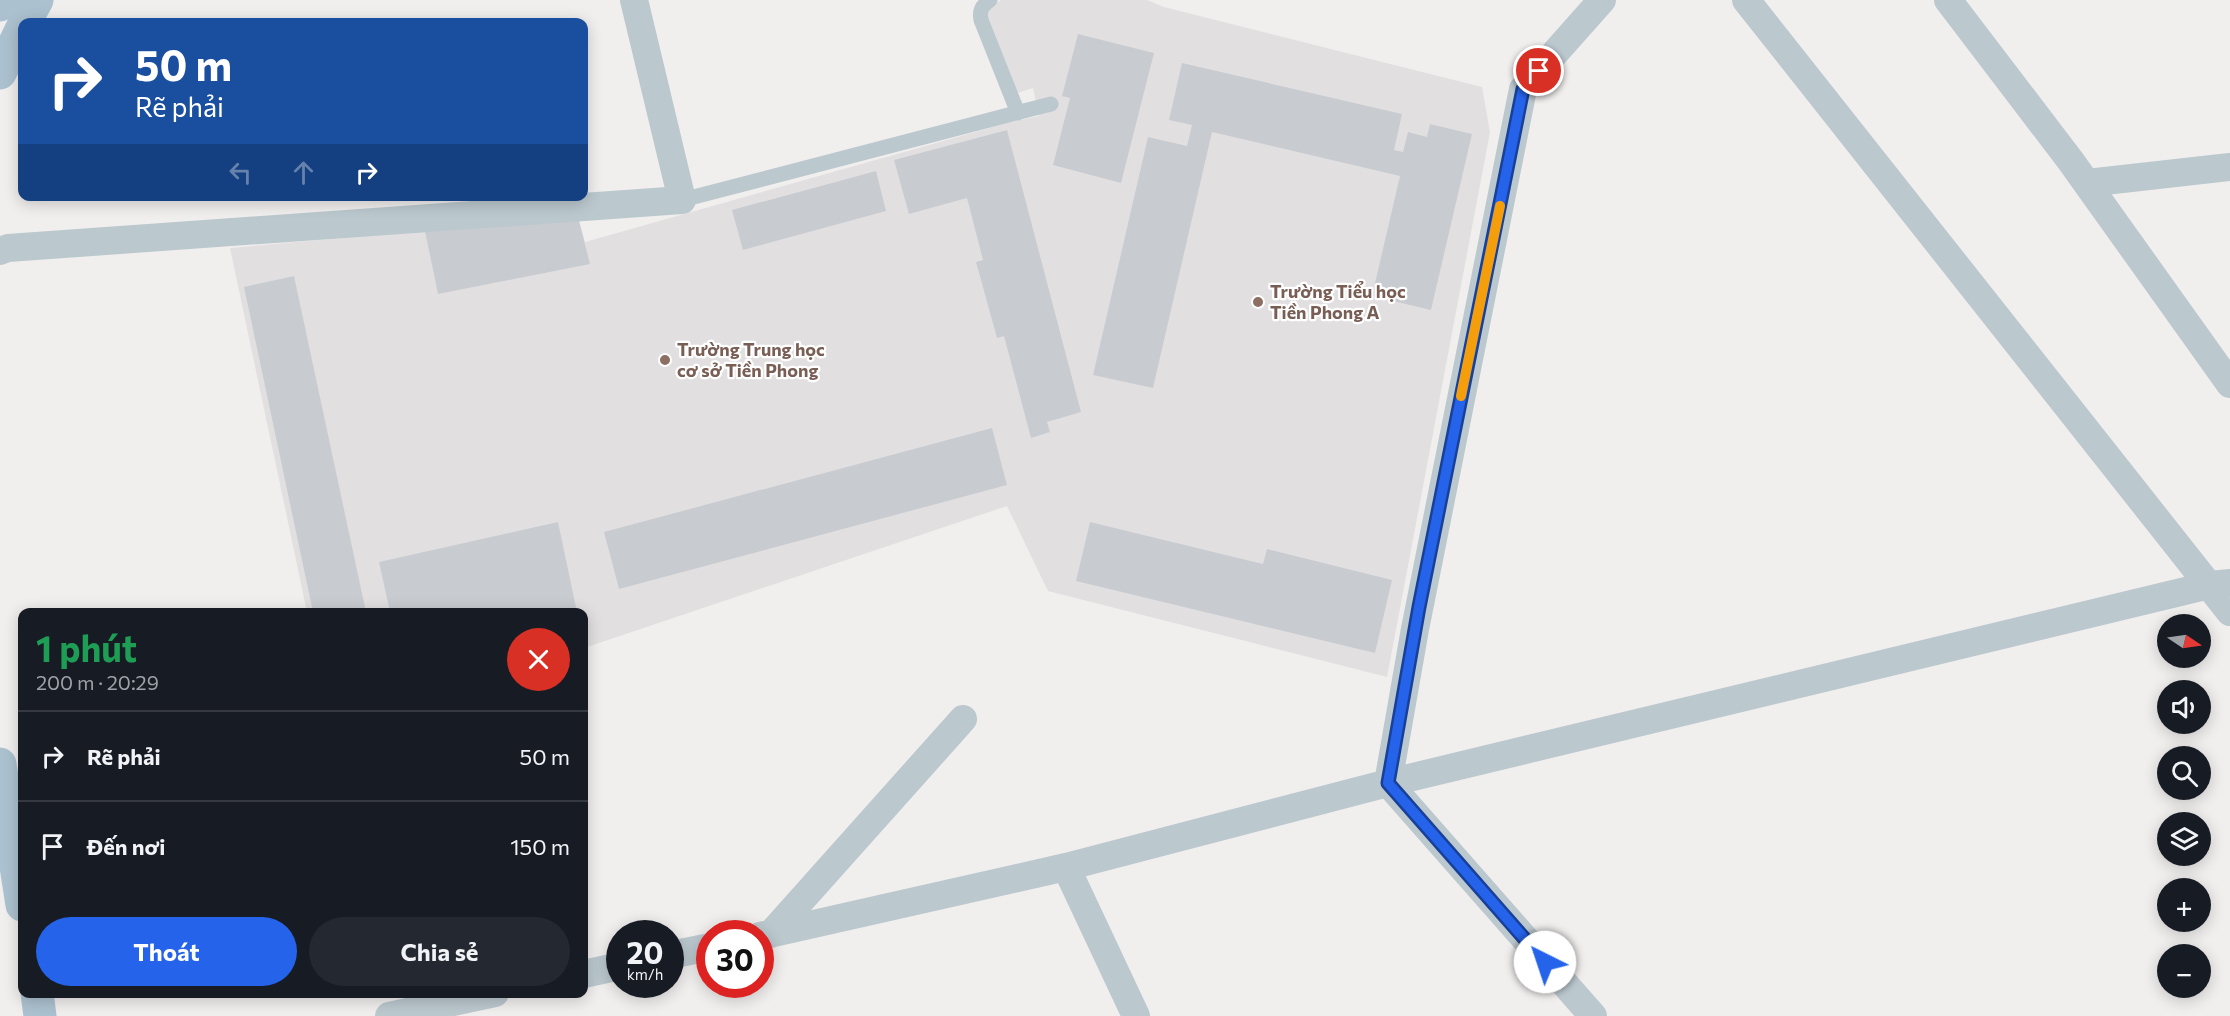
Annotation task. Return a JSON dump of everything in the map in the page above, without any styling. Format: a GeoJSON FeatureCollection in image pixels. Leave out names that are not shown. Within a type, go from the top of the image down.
{"type":"FeatureCollection","features":[{"type":"Feature","properties":{"kind":"main road"},"geometry":{"type":"LineString","coordinates":[[0,5],[6,0]]}},
{"type":"Feature","properties":{"kind":"main road"},"geometry":{"type":"LineString","coordinates":[[27,18],[37,0]]}},
{"type":"Feature","properties":{"kind":"main road"},"geometry":{"type":"LineString","coordinates":[[0,72],[18,35]]}},
{"type":"Feature","properties":{"kind":"main road"},"geometry":{"type":"LineString","coordinates":[[0,764],[18,879]]}},
{"type":"Feature","properties":{"kind":"main road"},"geometry":{"type":"LineString","coordinates":[[38,998],[40,1016]]}},
{"type":"Feature","properties":{"kind":"street"},"geometry":{"type":"LineString","coordinates":[[0,250],[682,200],[634,0]]}},
{"type":"Feature","properties":{"kind":"street"},"geometry":{"type":"LineString","coordinates":[[1388,783],[1422,594],[1523,89],[1602,0]]}},
{"type":"Feature","properties":{"kind":"street"},"geometry":{"type":"LineString","coordinates":[[1746,0],[2220,584],[2230,612]]}},
{"type":"Feature","properties":{"kind":"street"},"geometry":{"type":"LineString","coordinates":[[1948,0],[2087,183],[2230,384]]}},
{"type":"Feature","properties":{"kind":"street"},"geometry":{"type":"LineString","coordinates":[[2087,183],[2230,166]]}},
{"type":"Feature","properties":{"kind":"street"},"geometry":{"type":"LineString","coordinates":[[774,933],[1066,867],[1388,783],[2220,584]]}},
{"type":"Feature","properties":{"kind":"street"},"geometry":{"type":"LineString","coordinates":[[774,926],[963,719]]}},
{"type":"Feature","properties":{"kind":"street"},"geometry":{"type":"LineString","coordinates":[[1388,783],[1593,1016]]}},
{"type":"Feature","properties":{"kind":"street"},"geometry":{"type":"LineString","coordinates":[[1066,867],[1136,1016]]}},
{"type":"Feature","properties":{"kind":"street"},"geometry":{"type":"LineString","coordinates":[[588,973],[606,969]]}},
{"type":"Feature","properties":{"kind":"street"},"geometry":{"type":"LineString","coordinates":[[393,1015],[472,998]]}},
{"type":"Feature","properties":{"kind":"lane"},"geometry":{"type":"LineString","coordinates":[[990,0],[980,12],[981,20],[1018,113]]}},
{"type":"Feature","properties":{"kind":"lane"},"geometry":{"type":"LineString","coordinates":[[682,200],[1051,104]]}},
{"type":"Feature","properties":{"kind":"shaded area"},"geometry":{"type":"Polygon","coordinates":[[[1001,0],[1147,0],[1164,7],[1482,87],[1490,132],[1387,677],[1048,591],[1007,506],[588,647],[588,608],[306,608],[230,248],[578,217],[585,242],[1007,123],[1039,116],[1033,88],[1017,93],[983,11],[1001,0]]]}},
{"type":"Feature","properties":{"kind":"building"},"geometry":{"type":"Polygon","coordinates":[[[1078,34],[1154,53],[1121,183],[1053,165],[1070,98],[1062,96],[1078,34]]]}},
{"type":"Feature","properties":{"kind":"building"},"geometry":{"type":"Polygon","coordinates":[[[1182,63],[1402,114],[1394,150],[1403,152],[1408,132],[1427,137],[1430,124],[1472,134],[1431,310],[1372,296],[1400,176],[1212,132],[1153,388],[1093,375],[1148,137],[1187,146],[1192,125],[1169,120],[1182,63]]]}},
{"type":"Feature","properties":{"kind":"building"},"geometry":{"type":"Polygon","coordinates":[[[1007,130],[1081,412],[1047,422],[1050,432],[1031,438],[1004,336],[997,338],[976,262],[983,260],[967,198],[909,214],[894,160],[1007,130]]]}},
{"type":"Feature","properties":{"kind":"building"},"geometry":{"type":"Polygon","coordinates":[[[876,171],[886,211],[743,250],[732,210],[876,171]]]}},
{"type":"Feature","properties":{"kind":"building"},"geometry":{"type":"Polygon","coordinates":[[[578,217],[590,264],[438,294],[425,231],[578,217]]]}},
{"type":"Feature","properties":{"kind":"building"},"geometry":{"type":"Polygon","coordinates":[[[294,276],[365,608],[312,608],[244,287],[294,276]]]}},
{"type":"Feature","properties":{"kind":"building"},"geometry":{"type":"Polygon","coordinates":[[[992,428],[1007,485],[619,589],[604,532],[992,428]]]}},
{"type":"Feature","properties":{"kind":"building"},"geometry":{"type":"Polygon","coordinates":[[[558,522],[576,608],[389,608],[379,562],[558,522]]]}},
{"type":"Feature","properties":{"kind":"building"},"geometry":{"type":"Polygon","coordinates":[[[1090,522],[1263,564],[1267,549],[1392,580],[1375,653],[1076,581],[1090,522]]]}},
{"type":"Feature","properties":{"kind":"slow traffic"},"geometry":{"type":"LineString","coordinates":[[1461,396],[1500,206]]}},
{"type":"Feature","properties":{"kind":"place","name":"Trường Tiểu học Tiền Phong A"},"geometry":{"type":"Point","coordinates":[1258,302]}},
{"type":"Feature","properties":{"kind":"place","name":"Trường Trung học cơ sở Tiền Phong"},"geometry":{"type":"Point","coordinates":[665,360]}},
{"type":"Feature","properties":{"kind":"route"},"geometry":{"type":"LineString","coordinates":[[1539,71],[1523,89],[1419,607],[1388,783],[1545,962]]}}]}
